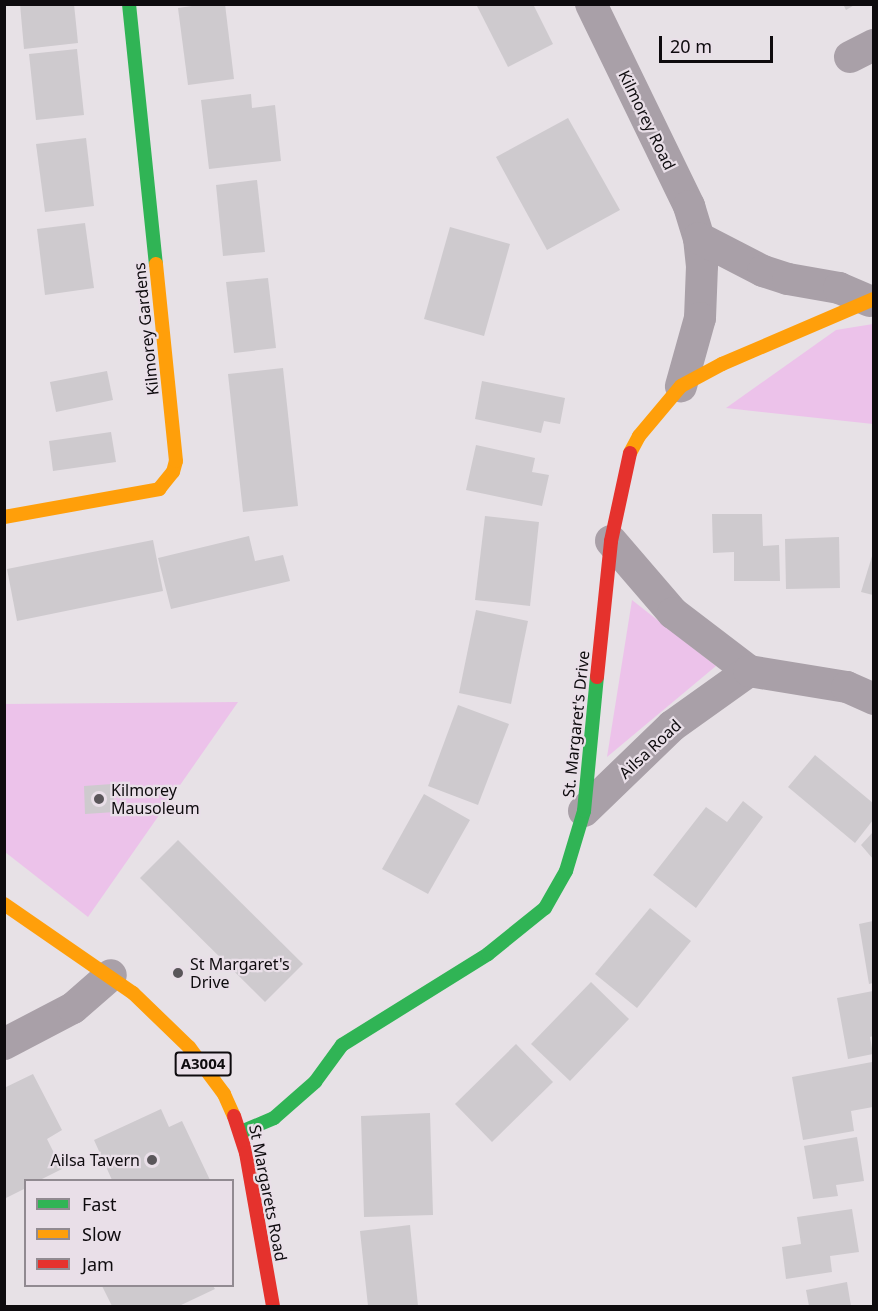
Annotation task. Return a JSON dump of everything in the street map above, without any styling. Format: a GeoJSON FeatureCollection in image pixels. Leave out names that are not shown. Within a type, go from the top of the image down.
{"type":"FeatureCollection","features":[{"type":"Feature","properties":{"kind":"street","name":"Kilmorey Gardens"},"geometry":{"type":"LineString","coordinates":[[4,517],[159,489],[173,472],[176,461],[129,4]]}},
{"type":"Feature","properties":{"kind":"street","name":"Kilmorey Road"},"geometry":{"type":"LineString","coordinates":[[591,4],[689,206],[699,238],[702,266],[700,318],[681,386]]}},
{"type":"Feature","properties":{"kind":"street"},"geometry":{"type":"LineString","coordinates":[[699,238],[764,271],[839,288],[871,300]]}},
{"type":"Feature","properties":{"kind":"street","name":"St. Margaret's Drive"},"geometry":{"type":"LineString","coordinates":[[241,1132],[274,1118],[315,1082],[342,1045],[364,1029],[488,954],[545,908],[566,871],[584,811],[611,541],[628,458],[639,436],[681,386],[722,364],[871,300]]}},
{"type":"Feature","properties":{"kind":"street"},"geometry":{"type":"LineString","coordinates":[[611,541],[673,613],[749,671],[847,687],[873,699]]}},
{"type":"Feature","properties":{"kind":"street","name":"Ailsa Road"},"geometry":{"type":"LineString","coordinates":[[584,811],[672,726],[749,671]]}},
{"type":"Feature","properties":{"kind":"street","name":"St Margarets Road"},"geometry":{"type":"LineString","coordinates":[[4,904],[111,975],[156,1014],[202,1062],[224,1094],[241,1132],[273,1306]]}},
{"type":"Feature","properties":{"kind":"street"},"geometry":{"type":"LineString","coordinates":[[4,1044],[74,1008],[111,975]]}},
{"type":"Feature","properties":{"kind":"shaded area"},"geometry":{"type":"Polygon","coordinates":[[[873,324],[873,424],[726,408],[836,330],[873,324]]]}},
{"type":"Feature","properties":{"kind":"shaded area"},"geometry":{"type":"Polygon","coordinates":[[[632,600],[716,666],[607,757],[632,600]]]}},
{"type":"Feature","properties":{"kind":"shaded area","name":"Kilmorey Mausoleum"},"geometry":{"type":"Polygon","coordinates":[[[238,702],[88,917],[5,852],[4,704],[238,702]]]}},
{"type":"Feature","properties":{"kind":"building"},"geometry":{"type":"Polygon","coordinates":[[[20,4],[74,4],[78,43],[24,49],[20,4]]]}},
{"type":"Feature","properties":{"kind":"building"},"geometry":{"type":"Polygon","coordinates":[[[225,4],[234,79],[188,85],[178,8],[225,4]]]}},
{"type":"Feature","properties":{"kind":"building"},"geometry":{"type":"Polygon","coordinates":[[[476,4],[533,4],[553,44],[508,67],[476,4]]]}},
{"type":"Feature","properties":{"kind":"building"},"geometry":{"type":"Polygon","coordinates":[[[843,4],[856,4],[846,10],[843,4]]]}},
{"type":"Feature","properties":{"kind":"building"},"geometry":{"type":"Polygon","coordinates":[[[77,49],[84,115],[36,120],[29,54],[77,49]]]}},
{"type":"Feature","properties":{"kind":"building"},"geometry":{"type":"Polygon","coordinates":[[[251,94],[252,108],[275,105],[281,161],[209,169],[201,100],[251,94]]]}},
{"type":"Feature","properties":{"kind":"building"},"geometry":{"type":"Polygon","coordinates":[[[568,118],[620,210],[547,250],[496,157],[568,118]]]}},
{"type":"Feature","properties":{"kind":"building"},"geometry":{"type":"Polygon","coordinates":[[[86,138],[94,206],[45,212],[36,144],[86,138]]]}},
{"type":"Feature","properties":{"kind":"building"},"geometry":{"type":"Polygon","coordinates":[[[257,180],[265,252],[223,256],[216,185],[257,180]]]}},
{"type":"Feature","properties":{"kind":"building"},"geometry":{"type":"Polygon","coordinates":[[[85,223],[94,288],[45,295],[37,229],[85,223]]]}},
{"type":"Feature","properties":{"kind":"building"},"geometry":{"type":"Polygon","coordinates":[[[450,227],[510,244],[484,336],[424,319],[450,227]]]}},
{"type":"Feature","properties":{"kind":"building"},"geometry":{"type":"Polygon","coordinates":[[[268,278],[276,348],[234,353],[226,282],[268,278]]]}},
{"type":"Feature","properties":{"kind":"building"},"geometry":{"type":"Polygon","coordinates":[[[283,368],[298,506],[243,512],[228,374],[283,368]]]}},
{"type":"Feature","properties":{"kind":"building"},"geometry":{"type":"Polygon","coordinates":[[[107,371],[113,400],[56,412],[50,382],[107,371]]]}},
{"type":"Feature","properties":{"kind":"building"},"geometry":{"type":"Polygon","coordinates":[[[482,381],[565,398],[560,424],[544,421],[541,433],[475,419],[482,381]]]}},
{"type":"Feature","properties":{"kind":"building"},"geometry":{"type":"Polygon","coordinates":[[[111,432],[116,462],[53,471],[49,441],[111,432]]]}},
{"type":"Feature","properties":{"kind":"building"},"geometry":{"type":"Polygon","coordinates":[[[476,445],[535,458],[532,472],[549,475],[542,506],[466,490],[476,445]]]}},
{"type":"Feature","properties":{"kind":"building"},"geometry":{"type":"Polygon","coordinates":[[[712,514],[762,514],[763,546],[779,545],[780,581],[734,581],[734,552],[713,553],[712,514]]]}},
{"type":"Feature","properties":{"kind":"building"},"geometry":{"type":"Polygon","coordinates":[[[485,516],[539,522],[530,606],[475,600],[485,516]]]}},
{"type":"Feature","properties":{"kind":"building"},"geometry":{"type":"Polygon","coordinates":[[[249,536],[255,561],[283,555],[290,581],[171,609],[158,558],[249,536]]]}},
{"type":"Feature","properties":{"kind":"building"},"geometry":{"type":"Polygon","coordinates":[[[839,537],[840,588],[786,589],[785,539],[839,537]]]}},
{"type":"Feature","properties":{"kind":"building"},"geometry":{"type":"Polygon","coordinates":[[[153,540],[163,591],[17,621],[7,569],[153,540]]]}},
{"type":"Feature","properties":{"kind":"building"},"geometry":{"type":"Polygon","coordinates":[[[873,553],[873,595],[861,592],[873,553]]]}},
{"type":"Feature","properties":{"kind":"building"},"geometry":{"type":"Polygon","coordinates":[[[476,610],[528,621],[511,704],[459,693],[476,610]]]}},
{"type":"Feature","properties":{"kind":"building"},"geometry":{"type":"Polygon","coordinates":[[[458,705],[509,724],[478,805],[428,786],[458,705]]]}},
{"type":"Feature","properties":{"kind":"building"},"geometry":{"type":"Polygon","coordinates":[[[815,755],[873,803],[873,820],[855,843],[788,787],[815,755]]]}},
{"type":"Feature","properties":{"kind":"building","name":"Kilmorey Mausoleum"},"geometry":{"type":"Polygon","coordinates":[[[112,784],[115,812],[85,814],[84,786],[112,784]]]}},
{"type":"Feature","properties":{"kind":"building"},"geometry":{"type":"Polygon","coordinates":[[[424,794],[470,820],[428,894],[382,869],[424,794]]]}},
{"type":"Feature","properties":{"kind":"building"},"geometry":{"type":"Polygon","coordinates":[[[743,801],[763,817],[696,908],[653,875],[706,807],[727,822],[743,801]]]}},
{"type":"Feature","properties":{"kind":"building"},"geometry":{"type":"Polygon","coordinates":[[[873,832],[873,859],[861,845],[873,832]]]}},
{"type":"Feature","properties":{"kind":"building"},"geometry":{"type":"Polygon","coordinates":[[[178,840],[303,964],[265,1002],[140,878],[178,840]]]}},
{"type":"Feature","properties":{"kind":"building"},"geometry":{"type":"Polygon","coordinates":[[[650,908],[691,941],[637,1008],[595,974],[650,908]]]}},
{"type":"Feature","properties":{"kind":"building"},"geometry":{"type":"Polygon","coordinates":[[[873,921],[873,983],[869,984],[859,924],[873,921]]]}},
{"type":"Feature","properties":{"kind":"building"},"geometry":{"type":"Polygon","coordinates":[[[591,982],[629,1019],[570,1081],[531,1044],[591,982]]]}},
{"type":"Feature","properties":{"kind":"building"},"geometry":{"type":"Polygon","coordinates":[[[873,991],[873,1036],[870,1037],[873,1054],[848,1059],[837,998],[873,991]]]}},
{"type":"Feature","properties":{"kind":"building"},"geometry":{"type":"Polygon","coordinates":[[[516,1044],[553,1082],[492,1142],[455,1104],[516,1044]]]}},
{"type":"Feature","properties":{"kind":"building"},"geometry":{"type":"Polygon","coordinates":[[[872,1062],[873,1107],[851,1111],[854,1131],[803,1140],[792,1077],[872,1062]]]}},
{"type":"Feature","properties":{"kind":"building"},"geometry":{"type":"Polygon","coordinates":[[[33,1074],[62,1130],[47,1139],[62,1169],[42,1179],[24,1179],[24,1189],[4,1199],[4,1088],[33,1074]]]}},
{"type":"Feature","properties":{"kind":"building","name":"Ailsa Tavern"},"geometry":{"type":"Polygon","coordinates":[[[161,1109],[169,1127],[182,1121],[210,1179],[112,1179],[94,1140],[161,1109]]]}},
{"type":"Feature","properties":{"kind":"building"},"geometry":{"type":"Polygon","coordinates":[[[430,1113],[433,1215],[364,1217],[361,1116],[430,1113]]]}},
{"type":"Feature","properties":{"kind":"building"},"geometry":{"type":"Polygon","coordinates":[[[857,1137],[864,1181],[836,1185],[838,1196],[813,1199],[804,1146],[857,1137]]]}},
{"type":"Feature","properties":{"kind":"building"},"geometry":{"type":"Polygon","coordinates":[[[852,1209],[859,1252],[830,1256],[832,1272],[786,1279],[782,1247],[801,1244],[797,1217],[852,1209]]]}},
{"type":"Feature","properties":{"kind":"building"},"geometry":{"type":"Polygon","coordinates":[[[410,1225],[418,1306],[368,1306],[360,1231],[410,1225]]]}},
{"type":"Feature","properties":{"kind":"building"},"geometry":{"type":"Polygon","coordinates":[[[847,1282],[851,1306],[809,1306],[806,1290],[847,1282]]]}},
{"type":"Feature","properties":{"kind":"building"},"geometry":{"type":"Polygon","coordinates":[[[102,1287],[214,1287],[215,1289],[179,1306],[112,1306],[102,1287]]]}},
{"type":"Feature","properties":{"kind":"traffic: fast"},"geometry":{"type":"LineString","coordinates":[[129,4],[156,264]]}},
{"type":"Feature","properties":{"kind":"traffic: fast"},"geometry":{"type":"LineString","coordinates":[[241,1132],[274,1118],[315,1082],[342,1045],[488,954],[545,908],[566,871],[584,811],[597,677]]}},
{"type":"Feature","properties":{"kind":"traffic: slow"},"geometry":{"type":"LineString","coordinates":[[4,517],[159,489],[173,472],[176,461],[156,264]]}},
{"type":"Feature","properties":{"kind":"traffic: slow"},"geometry":{"type":"LineString","coordinates":[[630,453],[639,436],[681,386],[722,364],[874,299]]}},
{"type":"Feature","properties":{"kind":"traffic: slow"},"geometry":{"type":"LineString","coordinates":[[4,904],[133,993],[189,1047],[224,1094],[234,1116]]}},
{"type":"Feature","properties":{"kind":"traffic: jam"},"geometry":{"type":"LineString","coordinates":[[597,677],[611,541],[630,453]]}},
{"type":"Feature","properties":{"kind":"traffic: jam"},"geometry":{"type":"LineString","coordinates":[[234,1116],[246,1153],[273,1306]]}},
{"type":"Feature","properties":{"kind":"place","name":"Kilmorey Mausoleum"},"geometry":{"type":"Point","coordinates":[99,799]}},
{"type":"Feature","properties":{"kind":"place","name":"St Margaret's Drive"},"geometry":{"type":"Point","coordinates":[178,973]}},
{"type":"Feature","properties":{"kind":"place","name":"Ailsa Tavern"},"geometry":{"type":"Point","coordinates":[152,1160]}}]}
